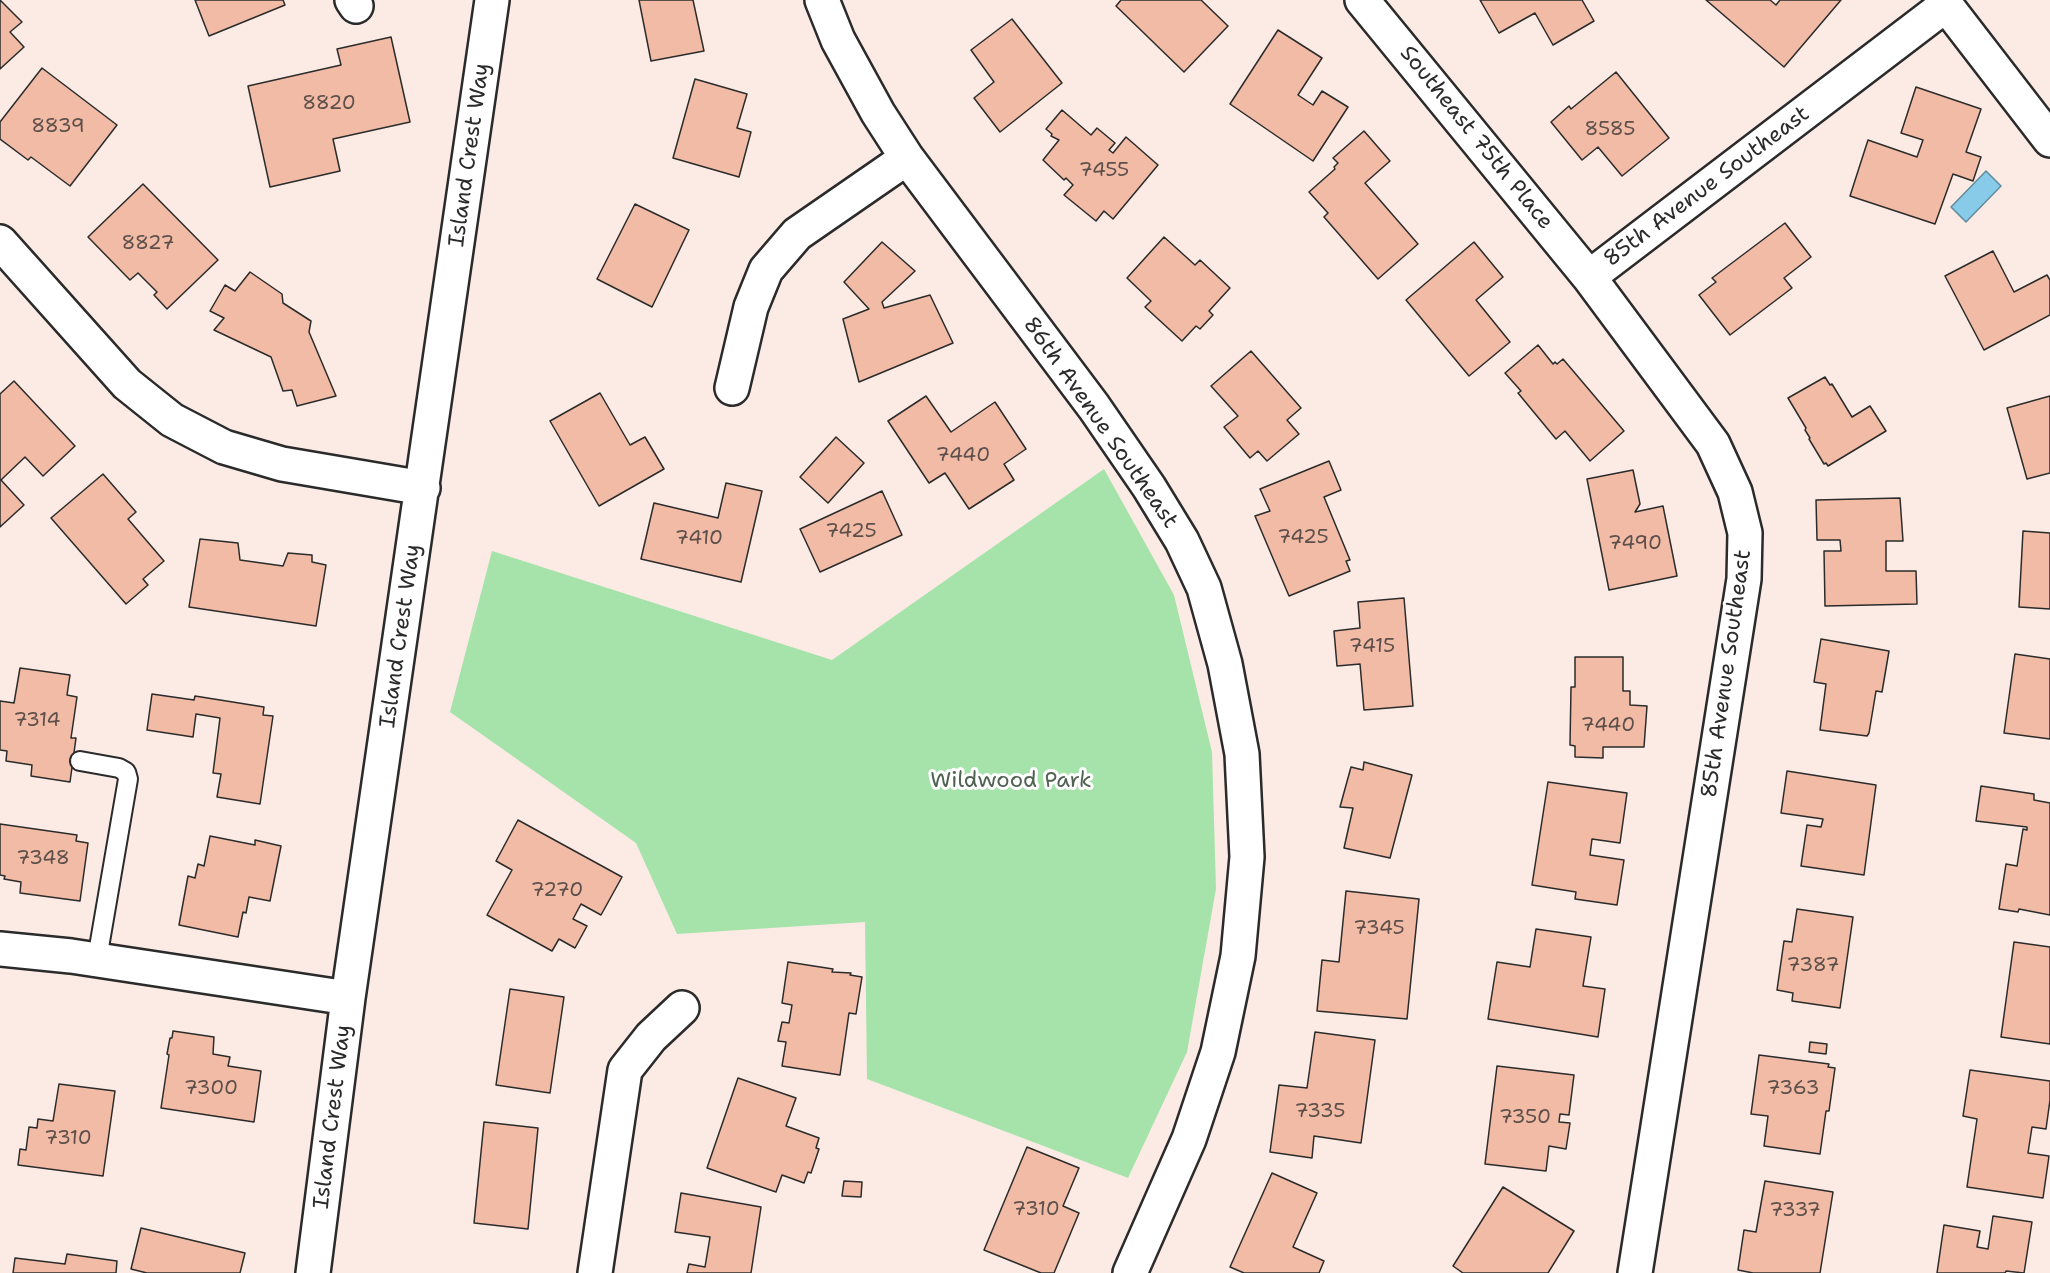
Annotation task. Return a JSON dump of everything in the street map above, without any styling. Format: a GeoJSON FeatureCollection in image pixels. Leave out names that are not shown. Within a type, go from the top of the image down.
{"type":"FeatureCollection","features":[{"type":"Feature","properties":{"kind":"street","name":"Island Crest Way"},"geometry":{"type":"LineString","coordinates":[[313,1273],[348,998],[492,0]]}},
{"type":"Feature","properties":{"kind":"street","name":"86th Avenue Southeast"},"geometry":{"type":"LineString","coordinates":[[822,0],[838,40],[878,113],[907,158],[1094,407],[1149,487],[1182,541],[1204,588],[1226,664],[1242,754],[1247,857],[1238,956],[1218,1052],[1189,1139],[1130,1273]]}},
{"type":"Feature","properties":{"kind":"street","name":"Southeast 75th Place"},"geometry":{"type":"LineString","coordinates":[[1362,0],[1588,277]]}},
{"type":"Feature","properties":{"kind":"street"},"geometry":{"type":"LineString","coordinates":[[1944,2],[2050,140]]}},
{"type":"Feature","properties":{"kind":"street","name":"85th Avenue Southeast"},"geometry":{"type":"LineString","coordinates":[[1635,1273],[1744,579],[1745,533],[1736,492],[1713,444],[1588,277],[1944,2]]}},
{"type":"Feature","properties":{"kind":"street"},"geometry":{"type":"LineString","coordinates":[[732,388],[750,307],[766,270],[797,234],[907,158]]}},
{"type":"Feature","properties":{"kind":"street"},"geometry":{"type":"LineString","coordinates":[[0,243],[127,384],[172,420],[224,447],[282,464],[423,488]]}},
{"type":"Feature","properties":{"kind":"street"},"geometry":{"type":"LineString","coordinates":[[0,949],[97,959],[348,998]]}},
{"type":"Feature","properties":{"kind":"street"},"geometry":{"type":"LineString","coordinates":[[595,1273],[625,1070],[651,1037],[682,1008]]}},
{"type":"Feature","properties":{"kind":"lane"},"geometry":{"type":"LineString","coordinates":[[80,761],[119,768],[126,772],[128,779],[97,959]]}},
{"type":"Feature","properties":{"kind":"green space","name":"Wildwood Park"},"geometry":{"type":"Polygon","coordinates":[[[1104,469],[1174,595],[1212,752],[1216,889],[1187,1052],[1128,1178],[867,1079],[865,922],[677,934],[636,843],[450,712],[492,551],[832,660],[1104,469]]]}},
{"type":"Feature","properties":{"kind":"water"},"geometry":{"type":"Polygon","coordinates":[[[1986,171],[2001,186],[1966,222],[1951,207],[1986,171]]]}},
{"type":"Feature","properties":{"kind":"building"},"geometry":{"type":"Polygon","coordinates":[[[0,0],[22,22],[10,32],[24,47],[0,69],[0,0]]]}},
{"type":"Feature","properties":{"kind":"building"},"geometry":{"type":"Polygon","coordinates":[[[195,0],[283,0],[285,5],[209,36],[195,0]]]}},
{"type":"Feature","properties":{"kind":"building"},"geometry":{"type":"Polygon","coordinates":[[[639,0],[693,0],[704,51],[651,61],[639,0]]]}},
{"type":"Feature","properties":{"kind":"building"},"geometry":{"type":"Polygon","coordinates":[[[1121,0],[1201,0],[1228,26],[1184,72],[1116,6],[1121,0]]]}},
{"type":"Feature","properties":{"kind":"building"},"geometry":{"type":"Polygon","coordinates":[[[1480,0],[1582,0],[1594,21],[1553,45],[1535,13],[1499,33],[1480,0]]]}},
{"type":"Feature","properties":{"kind":"building"},"geometry":{"type":"Polygon","coordinates":[[[1706,0],[1770,0],[1776,5],[1780,0],[1841,0],[1784,67],[1706,0]]]}},
{"type":"Feature","properties":{"kind":"building"},"geometry":{"type":"Polygon","coordinates":[[[1012,19],[1062,83],[1000,132],[974,98],[994,82],[971,50],[1012,19]]]}},
{"type":"Feature","properties":{"kind":"building"},"geometry":{"type":"Polygon","coordinates":[[[1278,30],[1322,58],[1298,95],[1313,105],[1322,91],[1348,107],[1313,161],[1230,104],[1278,30]]]}},
{"type":"Feature","properties":{"kind":"building"},"geometry":{"type":"Polygon","coordinates":[[[391,37],[410,122],[333,139],[340,171],[270,187],[248,86],[341,65],[337,49],[391,37]]]}},
{"type":"Feature","properties":{"kind":"building"},"geometry":{"type":"Polygon","coordinates":[[[42,68],[117,125],[70,186],[31,157],[28,160],[0,139],[0,122],[42,68]]]}},
{"type":"Feature","properties":{"kind":"building"},"geometry":{"type":"Polygon","coordinates":[[[1616,72],[1669,138],[1622,176],[1598,147],[1582,160],[1551,122],[1569,106],[1571,109],[1616,72]]]}},
{"type":"Feature","properties":{"kind":"building"},"geometry":{"type":"Polygon","coordinates":[[[695,79],[747,94],[737,128],[751,132],[739,177],[673,158],[695,79]]]}},
{"type":"Feature","properties":{"kind":"building"},"geometry":{"type":"Polygon","coordinates":[[[1916,87],[1981,109],[1966,152],[1981,157],[1973,181],[1953,174],[1935,224],[1850,196],[1868,140],[1917,157],[1923,140],[1901,133],[1916,87]]]}},
{"type":"Feature","properties":{"kind":"building"},"geometry":{"type":"Polygon","coordinates":[[[1062,110],[1091,135],[1097,128],[1115,143],[1109,150],[1113,153],[1126,137],[1158,165],[1113,219],[1104,211],[1096,221],[1064,195],[1073,185],[1066,178],[1064,180],[1043,160],[1059,140],[1051,136],[1052,134],[1046,129],[1062,110]]]}},
{"type":"Feature","properties":{"kind":"building"},"geometry":{"type":"Polygon","coordinates":[[[1364,131],[1390,161],[1365,183],[1418,244],[1378,279],[1324,217],[1328,213],[1309,192],[1335,169],[1338,163],[1333,158],[1364,131]]]}},
{"type":"Feature","properties":{"kind":"building"},"geometry":{"type":"Polygon","coordinates":[[[143,184],[218,260],[167,309],[154,295],[157,292],[138,273],[130,280],[88,237],[143,184]]]}},
{"type":"Feature","properties":{"kind":"building"},"geometry":{"type":"Polygon","coordinates":[[[635,204],[689,230],[652,307],[597,279],[635,204]]]}},
{"type":"Feature","properties":{"kind":"building"},"geometry":{"type":"Polygon","coordinates":[[[1785,223],[1811,257],[1784,278],[1792,288],[1730,335],[1699,295],[1716,282],[1712,278],[1785,223]]]}},
{"type":"Feature","properties":{"kind":"building"},"geometry":{"type":"Polygon","coordinates":[[[1164,237],[1195,265],[1200,260],[1230,288],[1209,311],[1213,315],[1200,329],[1196,326],[1182,341],[1145,307],[1151,301],[1127,278],[1164,237]]]}},
{"type":"Feature","properties":{"kind":"building"},"geometry":{"type":"Polygon","coordinates":[[[882,242],[915,271],[882,302],[884,308],[930,295],[953,343],[859,382],[843,319],[869,309],[844,282],[882,242]]]}},
{"type":"Feature","properties":{"kind":"building"},"geometry":{"type":"Polygon","coordinates":[[[1474,242],[1503,277],[1476,300],[1510,342],[1469,376],[1406,300],[1474,242]]]}},
{"type":"Feature","properties":{"kind":"building"},"geometry":{"type":"Polygon","coordinates":[[[1993,251],[2014,292],[2047,275],[2050,280],[2050,315],[1984,350],[1945,276],[1993,251]]]}},
{"type":"Feature","properties":{"kind":"building"},"geometry":{"type":"Polygon","coordinates":[[[250,272],[282,294],[283,303],[311,321],[309,332],[336,396],[297,406],[292,390],[283,391],[271,357],[214,330],[224,318],[210,311],[225,285],[235,291],[250,272]]]}},
{"type":"Feature","properties":{"kind":"building"},"geometry":{"type":"Polygon","coordinates":[[[1538,345],[1553,364],[1563,359],[1624,431],[1590,461],[1565,431],[1556,439],[1518,393],[1521,391],[1505,373],[1538,345]]]}},
{"type":"Feature","properties":{"kind":"building"},"geometry":{"type":"Polygon","coordinates":[[[1251,351],[1301,408],[1287,420],[1299,434],[1267,461],[1258,451],[1250,458],[1224,427],[1238,416],[1211,386],[1251,351]]]}},
{"type":"Feature","properties":{"kind":"building"},"geometry":{"type":"Polygon","coordinates":[[[1825,377],[1830,385],[1832,384],[1852,417],[1870,406],[1886,431],[1828,466],[1824,464],[1809,439],[1806,428],[1788,398],[1825,377]]]}},
{"type":"Feature","properties":{"kind":"building"},"geometry":{"type":"Polygon","coordinates":[[[14,381],[75,446],[43,476],[25,457],[1,480],[24,505],[0,527],[0,394],[14,381]]]}},
{"type":"Feature","properties":{"kind":"building"},"geometry":{"type":"Polygon","coordinates":[[[600,393],[630,445],[645,437],[664,469],[599,506],[550,421],[600,393]]]}},
{"type":"Feature","properties":{"kind":"building"},"geometry":{"type":"Polygon","coordinates":[[[926,396],[951,432],[995,402],[1026,449],[1004,464],[1014,480],[969,509],[945,473],[929,483],[888,421],[926,396]]]}},
{"type":"Feature","properties":{"kind":"building"},"geometry":{"type":"Polygon","coordinates":[[[2050,396],[2050,473],[2027,479],[2007,408],[2050,396]]]}},
{"type":"Feature","properties":{"kind":"building"},"geometry":{"type":"Polygon","coordinates":[[[836,437],[864,463],[828,503],[800,477],[836,437]]]}},
{"type":"Feature","properties":{"kind":"building"},"geometry":{"type":"Polygon","coordinates":[[[1329,461],[1341,490],[1324,497],[1350,560],[1346,561],[1350,571],[1289,596],[1255,516],[1270,511],[1260,489],[1329,461]]]}},
{"type":"Feature","properties":{"kind":"building"},"geometry":{"type":"Polygon","coordinates":[[[1633,470],[1640,504],[1635,512],[1663,506],[1677,576],[1609,590],[1587,479],[1633,470]]]}},
{"type":"Feature","properties":{"kind":"building"},"geometry":{"type":"Polygon","coordinates":[[[103,474],[136,512],[128,519],[164,561],[143,579],[148,585],[126,604],[51,518],[103,474]]]}},
{"type":"Feature","properties":{"kind":"building"},"geometry":{"type":"Polygon","coordinates":[[[726,483],[762,491],[741,582],[641,559],[654,503],[718,518],[726,483]]]}},
{"type":"Feature","properties":{"kind":"building"},"geometry":{"type":"Polygon","coordinates":[[[882,491],[902,535],[820,572],[800,529],[882,491]]]}},
{"type":"Feature","properties":{"kind":"building"},"geometry":{"type":"Polygon","coordinates":[[[1900,498],[1903,541],[1886,541],[1886,571],[1916,571],[1917,604],[1825,606],[1824,551],[1841,551],[1840,540],[1817,540],[1816,500],[1900,498]]]}},
{"type":"Feature","properties":{"kind":"building"},"geometry":{"type":"Polygon","coordinates":[[[2023,531],[2050,533],[2050,609],[2019,607],[2023,531]]]}},
{"type":"Feature","properties":{"kind":"building"},"geometry":{"type":"Polygon","coordinates":[[[200,539],[238,543],[240,560],[283,566],[288,553],[312,555],[312,562],[326,565],[316,626],[189,607],[200,539]]]}},
{"type":"Feature","properties":{"kind":"building"},"geometry":{"type":"Polygon","coordinates":[[[1404,598],[1413,706],[1364,710],[1360,664],[1337,666],[1334,631],[1360,628],[1358,602],[1404,598]]]}},
{"type":"Feature","properties":{"kind":"building"},"geometry":{"type":"Polygon","coordinates":[[[1821,639],[1889,651],[1882,692],[1876,691],[1867,736],[1820,730],[1826,684],[1814,682],[1821,639]]]}},
{"type":"Feature","properties":{"kind":"building"},"geometry":{"type":"Polygon","coordinates":[[[2015,654],[2050,659],[2050,739],[2004,733],[2015,654]]]}},
{"type":"Feature","properties":{"kind":"building"},"geometry":{"type":"Polygon","coordinates":[[[1575,657],[1623,657],[1623,691],[1630,691],[1630,705],[1647,706],[1644,747],[1603,747],[1603,758],[1575,757],[1575,746],[1570,745],[1571,687],[1575,687],[1575,657]]]}},
{"type":"Feature","properties":{"kind":"building"},"geometry":{"type":"Polygon","coordinates":[[[20,668],[70,675],[67,695],[77,697],[71,738],[76,738],[70,782],[31,776],[32,765],[6,761],[7,751],[0,750],[0,701],[14,703],[20,668]]]}},
{"type":"Feature","properties":{"kind":"building"},"geometry":{"type":"Polygon","coordinates":[[[152,694],[194,700],[195,696],[264,707],[263,715],[273,716],[260,804],[217,797],[221,774],[213,773],[220,718],[196,714],[193,737],[147,730],[152,694]]]}},
{"type":"Feature","properties":{"kind":"building"},"geometry":{"type":"Polygon","coordinates":[[[1364,762],[1412,775],[1390,858],[1344,848],[1353,808],[1340,807],[1351,767],[1363,770],[1364,762]]]}},
{"type":"Feature","properties":{"kind":"building"},"geometry":{"type":"Polygon","coordinates":[[[1787,771],[1876,785],[1864,875],[1801,866],[1807,825],[1821,827],[1823,819],[1781,813],[1787,771]]]}},
{"type":"Feature","properties":{"kind":"building"},"geometry":{"type":"Polygon","coordinates":[[[1548,782],[1627,793],[1620,843],[1592,839],[1590,855],[1624,860],[1617,905],[1575,899],[1576,892],[1532,885],[1548,782]]]}},
{"type":"Feature","properties":{"kind":"building"},"geometry":{"type":"Polygon","coordinates":[[[1981,786],[2034,794],[2034,800],[2050,803],[2050,915],[2019,909],[2018,912],[1999,909],[2006,864],[2017,866],[2023,829],[2027,830],[2027,827],[1976,821],[1981,786]]]}},
{"type":"Feature","properties":{"kind":"building"},"geometry":{"type":"Polygon","coordinates":[[[518,820],[622,877],[601,915],[581,904],[573,919],[587,926],[575,948],[559,939],[552,951],[487,915],[512,870],[496,861],[518,820]]]}},
{"type":"Feature","properties":{"kind":"building"},"geometry":{"type":"Polygon","coordinates":[[[0,824],[77,835],[76,841],[88,843],[80,901],[20,893],[21,882],[4,879],[5,876],[0,875],[0,824]]]}},
{"type":"Feature","properties":{"kind":"building"},"geometry":{"type":"Polygon","coordinates":[[[210,836],[255,845],[255,840],[281,846],[270,901],[249,897],[246,913],[243,912],[238,937],[179,925],[188,876],[195,878],[198,864],[204,866],[210,836]]]}},
{"type":"Feature","properties":{"kind":"building"},"geometry":{"type":"Polygon","coordinates":[[[1346,891],[1419,899],[1407,1019],[1317,1011],[1322,960],[1339,962],[1346,891]]]}},
{"type":"Feature","properties":{"kind":"building"},"geometry":{"type":"Polygon","coordinates":[[[1797,909],[1853,917],[1840,1008],[1792,1001],[1793,993],[1777,990],[1784,941],[1792,942],[1797,909]]]}},
{"type":"Feature","properties":{"kind":"building"},"geometry":{"type":"Polygon","coordinates":[[[1536,929],[1591,937],[1583,986],[1605,989],[1598,1037],[1488,1019],[1497,962],[1530,967],[1536,929]]]}},
{"type":"Feature","properties":{"kind":"building"},"geometry":{"type":"Polygon","coordinates":[[[2014,942],[2050,947],[2050,1044],[2001,1037],[2014,942]]]}},
{"type":"Feature","properties":{"kind":"building"},"geometry":{"type":"Polygon","coordinates":[[[788,962],[833,969],[832,972],[851,973],[850,975],[862,977],[856,1014],[849,1013],[840,1075],[782,1066],[786,1042],[778,1041],[782,1022],[789,1023],[792,1005],[782,1003],[788,962]]]}},
{"type":"Feature","properties":{"kind":"building"},"geometry":{"type":"Polygon","coordinates":[[[510,989],[564,997],[550,1093],[496,1085],[510,989]]]}},
{"type":"Feature","properties":{"kind":"building"},"geometry":{"type":"Polygon","coordinates":[[[173,1031],[214,1037],[213,1054],[230,1057],[228,1066],[261,1071],[254,1122],[161,1108],[169,1055],[167,1054],[173,1031]]]}},
{"type":"Feature","properties":{"kind":"building"},"geometry":{"type":"Polygon","coordinates":[[[1315,1032],[1375,1040],[1361,1143],[1314,1136],[1312,1158],[1270,1152],[1279,1085],[1307,1088],[1315,1032]]]}},
{"type":"Feature","properties":{"kind":"building"},"geometry":{"type":"Polygon","coordinates":[[[1810,1042],[1827,1044],[1826,1054],[1809,1052],[1810,1042]]]}},
{"type":"Feature","properties":{"kind":"building"},"geometry":{"type":"Polygon","coordinates":[[[1759,1055],[1829,1064],[1828,1067],[1835,1068],[1820,1154],[1764,1146],[1768,1116],[1751,1114],[1759,1055]]]}},
{"type":"Feature","properties":{"kind":"building"},"geometry":{"type":"Polygon","coordinates":[[[1497,1066],[1574,1075],[1569,1115],[1560,1114],[1559,1122],[1570,1123],[1566,1149],[1549,1146],[1546,1171],[1485,1164],[1497,1066]]]}},
{"type":"Feature","properties":{"kind":"building"},"geometry":{"type":"Polygon","coordinates":[[[1970,1070],[2050,1081],[2046,1129],[2032,1127],[2028,1153],[2049,1156],[2043,1198],[1967,1187],[1977,1119],[1963,1116],[1970,1070]]]}},
{"type":"Feature","properties":{"kind":"building"},"geometry":{"type":"Polygon","coordinates":[[[738,1078],[796,1098],[786,1126],[819,1138],[816,1148],[819,1149],[811,1173],[808,1172],[804,1183],[782,1175],[776,1192],[707,1168],[738,1078]]]}},
{"type":"Feature","properties":{"kind":"building"},"geometry":{"type":"Polygon","coordinates":[[[59,1084],[115,1091],[103,1176],[18,1165],[20,1149],[26,1150],[29,1127],[37,1128],[38,1119],[53,1121],[59,1084]]]}},
{"type":"Feature","properties":{"kind":"building"},"geometry":{"type":"Polygon","coordinates":[[[484,1122],[538,1128],[528,1229],[474,1223],[484,1122]]]}},
{"type":"Feature","properties":{"kind":"building"},"geometry":{"type":"Polygon","coordinates":[[[1027,1147],[1079,1168],[1063,1206],[1079,1213],[1054,1273],[1041,1273],[984,1250],[1027,1147]]]}},
{"type":"Feature","properties":{"kind":"building"},"geometry":{"type":"Polygon","coordinates":[[[1272,1173],[1317,1193],[1293,1247],[1324,1261],[1319,1273],[1244,1273],[1230,1267],[1272,1173]]]}},
{"type":"Feature","properties":{"kind":"building"},"geometry":{"type":"Polygon","coordinates":[[[844,1181],[862,1182],[861,1197],[842,1196],[844,1181]]]}},
{"type":"Feature","properties":{"kind":"building"},"geometry":{"type":"Polygon","coordinates":[[[1765,1181],[1833,1192],[1820,1273],[1753,1273],[1738,1270],[1744,1230],[1756,1232],[1765,1181]]]}},
{"type":"Feature","properties":{"kind":"building"},"geometry":{"type":"Polygon","coordinates":[[[1503,1187],[1574,1231],[1548,1273],[1463,1273],[1453,1266],[1503,1187]]]}},
{"type":"Feature","properties":{"kind":"building"},"geometry":{"type":"Polygon","coordinates":[[[681,1193],[761,1207],[751,1273],[687,1273],[689,1264],[705,1267],[710,1237],[675,1232],[681,1193]]]}},
{"type":"Feature","properties":{"kind":"building"},"geometry":{"type":"Polygon","coordinates":[[[1993,1216],[2032,1222],[2024,1273],[2006,1271],[2005,1273],[1937,1273],[1944,1225],[1980,1231],[1977,1247],[1988,1249],[1993,1216]]]}},
{"type":"Feature","properties":{"kind":"building"},"geometry":{"type":"Polygon","coordinates":[[[141,1228],[245,1253],[240,1273],[147,1273],[131,1269],[141,1228]]]}},
{"type":"Feature","properties":{"kind":"building"},"geometry":{"type":"Polygon","coordinates":[[[67,1254],[117,1261],[116,1273],[13,1273],[15,1258],[65,1264],[67,1254]]]}}]}
